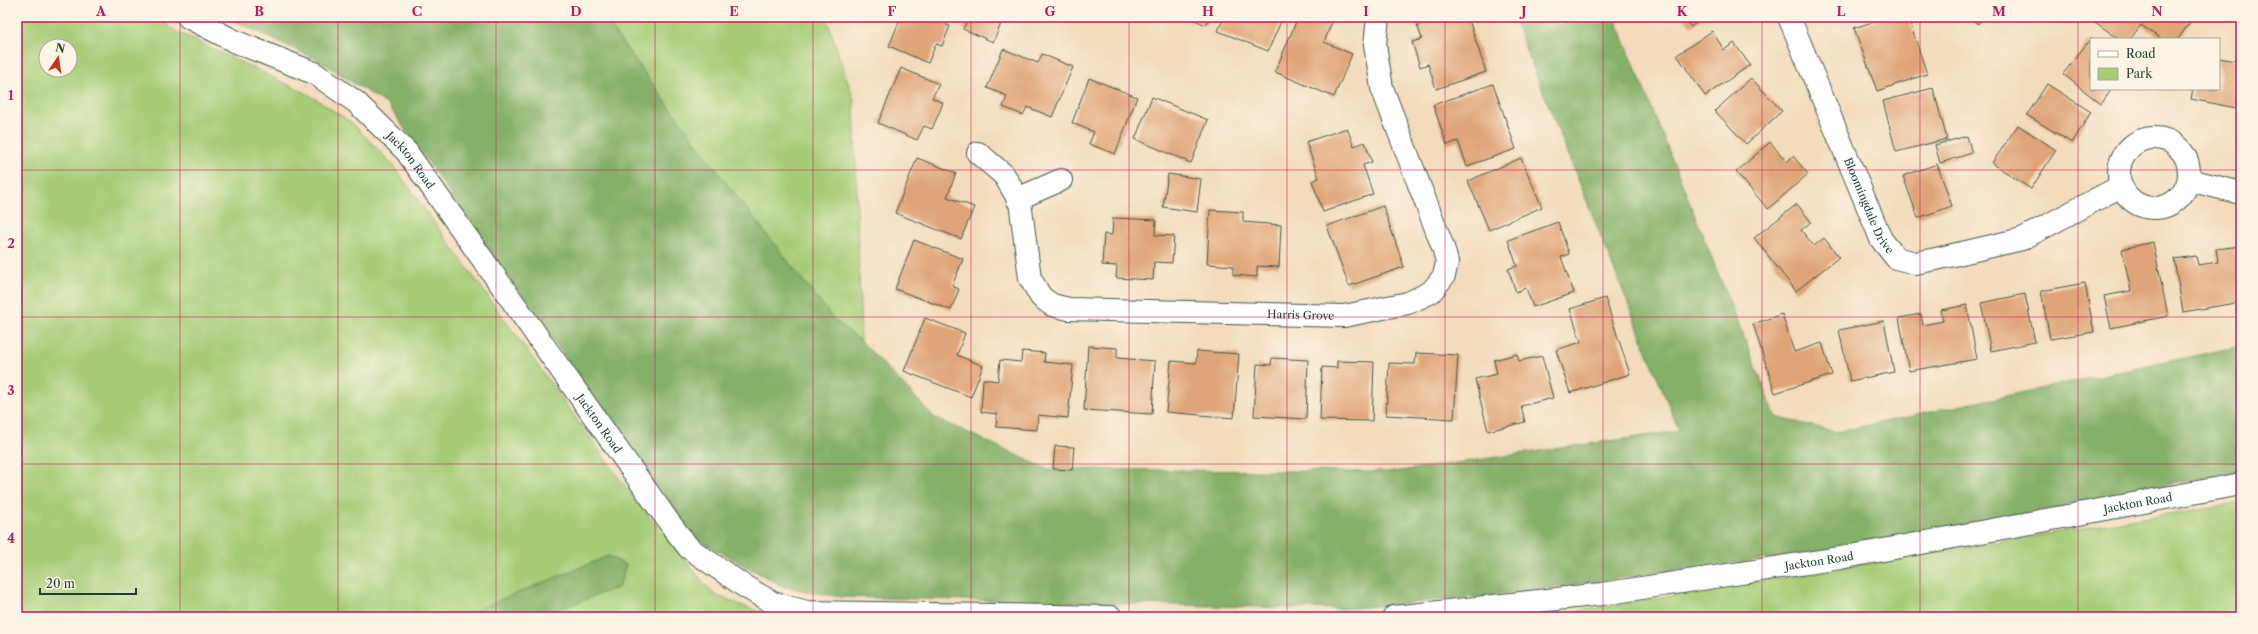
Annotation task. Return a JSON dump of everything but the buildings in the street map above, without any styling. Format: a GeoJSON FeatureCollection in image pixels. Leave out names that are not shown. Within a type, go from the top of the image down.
{"type":"FeatureCollection","features":[{"type":"Feature","properties":{"kind":"street","name":"Jackton Road"},"geometry":{"type":"LineString","coordinates":[[188,17],[234,41],[314,73],[356,102],[406,151],[671,526],[689,548],[714,567],[773,603],[807,612],[1111,617]]}},
{"type":"Feature","properties":{"kind":"street","name":"Harris Grove"},"geometry":{"type":"LineString","coordinates":[[978,153],[1004,175],[1020,202],[1030,278],[1041,297],[1052,305],[1069,309],[1344,316],[1408,304],[1431,292],[1444,276],[1447,262],[1443,247],[1382,88],[1375,45],[1378,17]]}},
{"type":"Feature","properties":{"kind":"street","name":"Bloomingdale Drive"},"geometry":{"type":"LineString","coordinates":[[1789,17],[1881,239],[1896,258],[1915,263],[2022,239],[2122,186]]}},
{"type":"Feature","properties":{"kind":"street"},"geometry":{"type":"LineString","coordinates":[[2145,138],[2168,140],[2178,147],[2185,156],[2189,168],[2188,180],[2184,190],[2177,199],[2168,205],[2157,207],[2146,206],[2135,202],[2127,195],[2122,186],[2119,174],[2121,162],[2126,152],[2134,144],[2145,138]]}},
{"type":"Feature","properties":{"kind":"street"},"geometry":{"type":"LineString","coordinates":[[1017,199],[1061,180]]}},
{"type":"Feature","properties":{"kind":"street"},"geometry":{"type":"LineString","coordinates":[[2188,180],[2241,193]]}},
{"type":"Feature","properties":{"kind":"street","name":"Jackton Road"},"geometry":{"type":"LineString","coordinates":[[1394,617],[1602,594],[1840,558],[2241,484]]}},
{"type":"Feature","properties":{"kind":"green space"},"geometry":{"type":"Polygon","coordinates":[[[17,17],[158,17],[175,31],[308,94],[352,123],[392,164],[635,500],[713,594],[771,617],[17,617],[17,17]]]}},
{"type":"Feature","properties":{"kind":"green space"},"geometry":{"type":"Polygon","coordinates":[[[226,17],[603,17],[723,179],[834,320],[861,341],[934,417],[1047,469],[1393,472],[1679,431],[1513,17],[1541,17],[1562,25],[1575,17],[1615,17],[1776,417],[1836,432],[2241,346],[2241,470],[1878,544],[1487,596],[1343,609],[841,597],[784,587],[700,541],[649,477],[388,105],[320,61],[226,17]]]}},
{"type":"Feature","properties":{"kind":"green space"},"geometry":{"type":"Polygon","coordinates":[[[603,17],[826,17],[854,100],[861,341],[834,320],[723,179],[603,17]]]}},
{"type":"Feature","properties":{"kind":"green space"},"geometry":{"type":"Polygon","coordinates":[[[2241,502],[2241,617],[1543,617],[2241,502]]]}},
{"type":"Feature","properties":{"kind":"green space"},"geometry":{"type":"Polygon","coordinates":[[[608,556],[626,565],[619,587],[538,617],[459,617],[608,556]]]}}]}
